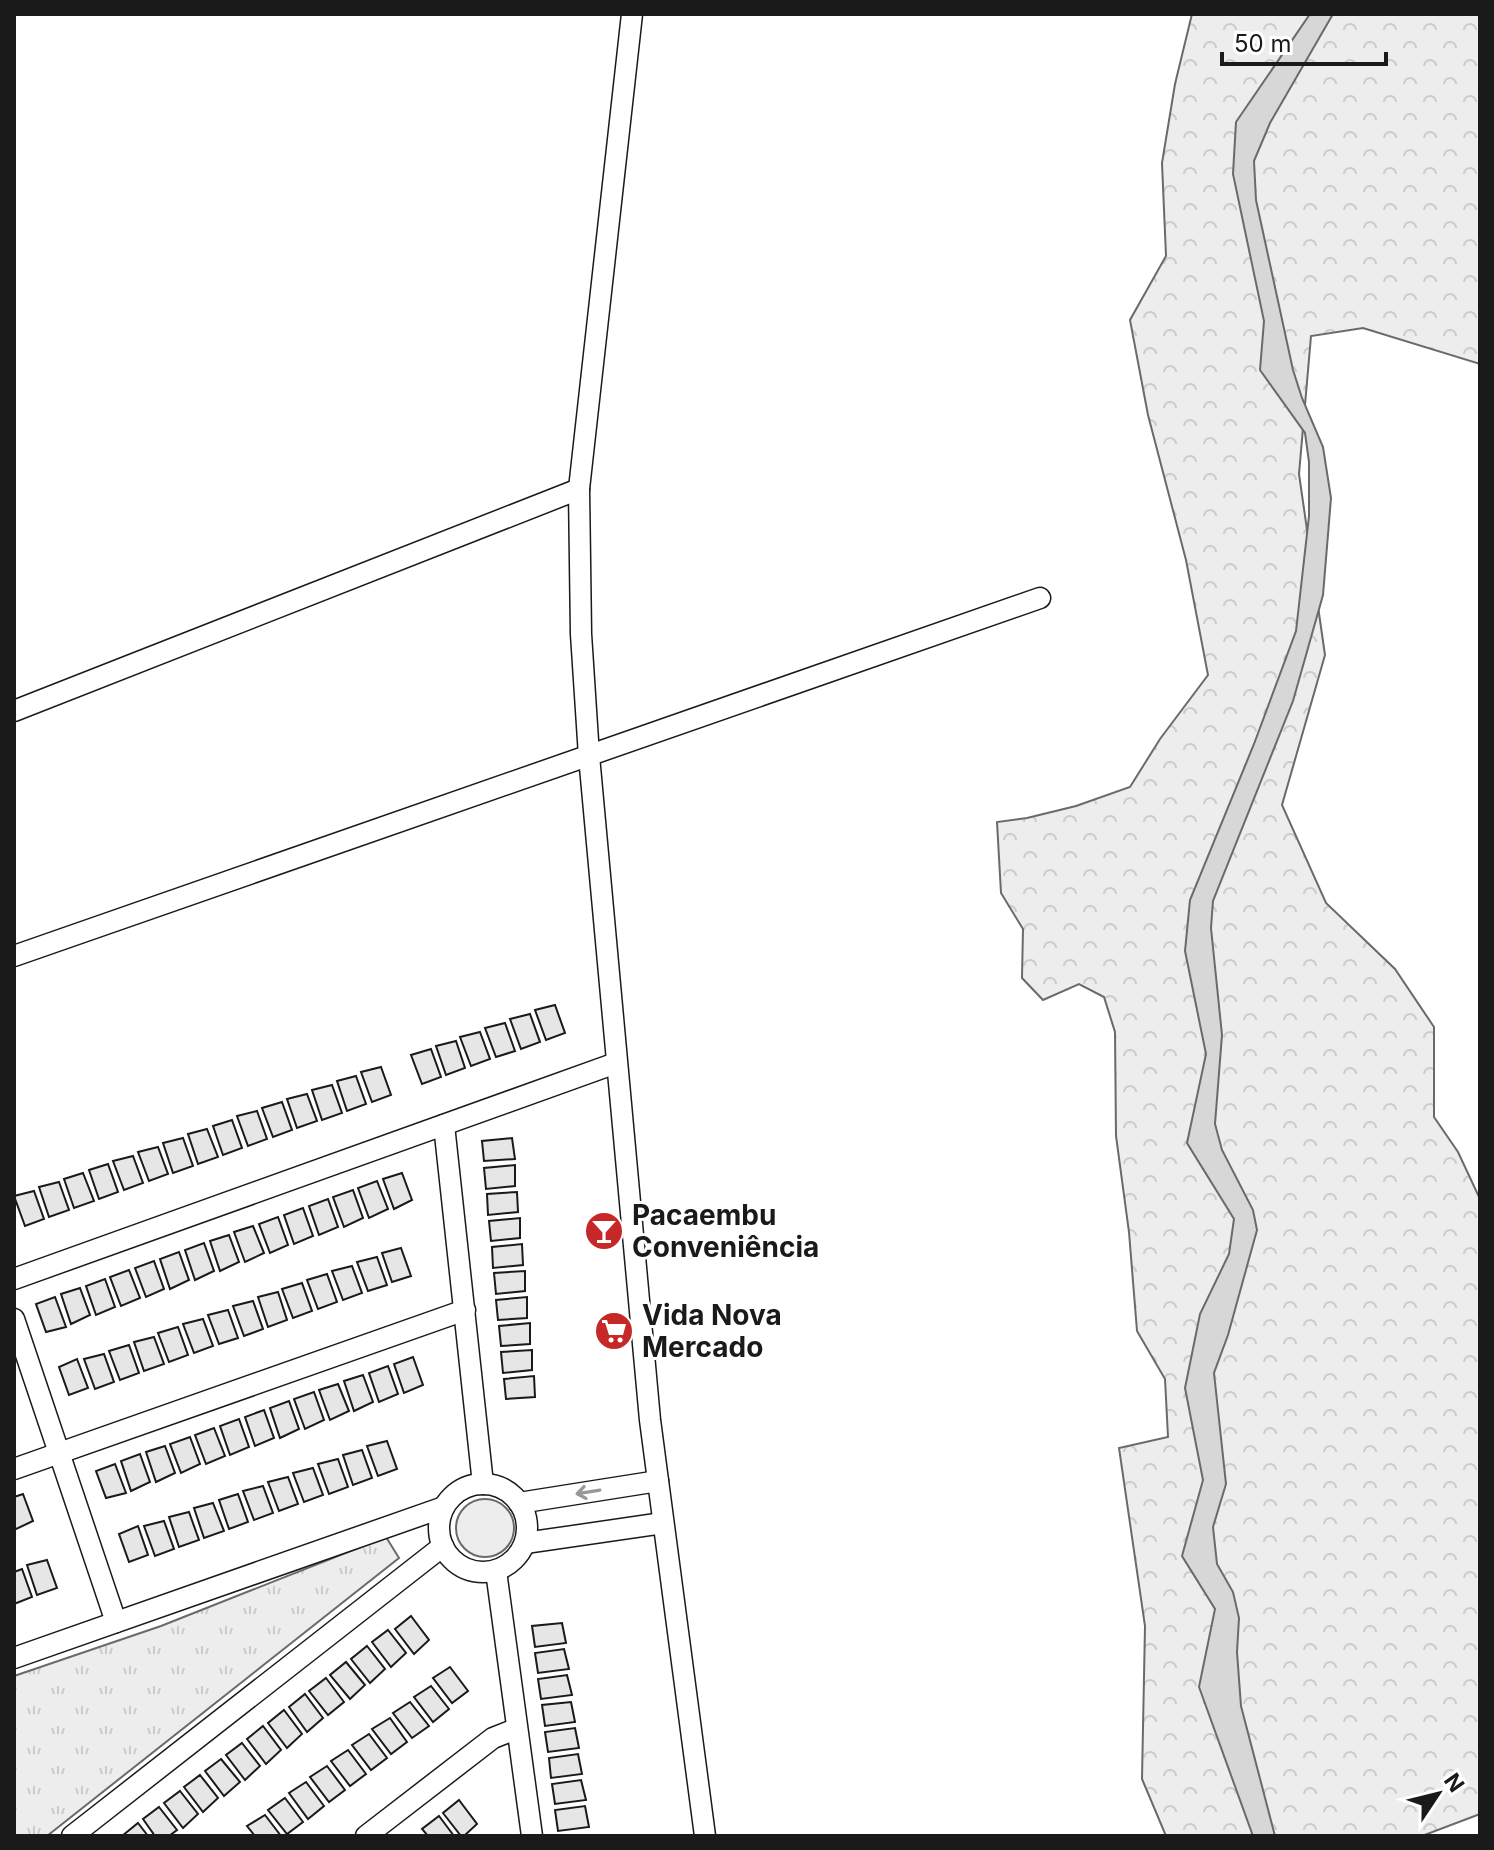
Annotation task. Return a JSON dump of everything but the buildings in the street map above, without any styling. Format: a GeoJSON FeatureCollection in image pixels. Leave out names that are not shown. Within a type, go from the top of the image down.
{"type":"FeatureCollection","features":[{"type":"Feature","properties":{"kind":"street"},"geometry":{"type":"LineString","coordinates":[[632,14],[579,489],[581,634],[616,1063],[658,1481],[705,1836]]}},
{"type":"Feature","properties":{"kind":"street"},"geometry":{"type":"LineString","coordinates":[[14,711],[579,489]]}},
{"type":"Feature","properties":{"kind":"street"},"geometry":{"type":"LineString","coordinates":[[14,956],[1040,598]]}},
{"type":"Feature","properties":{"kind":"street"},"geometry":{"type":"LineString","coordinates":[[14,1279],[616,1063]]}},
{"type":"Feature","properties":{"kind":"street"},"geometry":{"type":"LineString","coordinates":[[444,1125],[483,1484]]}},
{"type":"Feature","properties":{"kind":"street"},"geometry":{"type":"LineString","coordinates":[[14,1469],[465,1310]]}},
{"type":"Feature","properties":{"kind":"street"},"geometry":{"type":"LineString","coordinates":[[14,1319],[116,1622]]}},
{"type":"Feature","properties":{"kind":"street"},"geometry":{"type":"LineString","coordinates":[[519,1503],[658,1481]]}},
{"type":"Feature","properties":{"kind":"street"},"geometry":{"type":"LineString","coordinates":[[483,1484],[497,1486],[519,1503],[527,1529],[525,1543],[509,1565],[482,1573],[456,1564],[443,1546],[438,1528],[444,1507],[457,1492],[483,1484]]}},
{"type":"Feature","properties":{"kind":"street"},"geometry":{"type":"LineString","coordinates":[[14,1658],[444,1507]]}},
{"type":"Feature","properties":{"kind":"street"},"geometry":{"type":"LineString","coordinates":[[525,1543],[663,1523]]}},
{"type":"Feature","properties":{"kind":"street"},"geometry":{"type":"LineString","coordinates":[[72,1836],[443,1546]]}},
{"type":"Feature","properties":{"kind":"street"},"geometry":{"type":"LineString","coordinates":[[496,1571],[532,1836]]}},
{"type":"Feature","properties":{"kind":"street"},"geometry":{"type":"LineString","coordinates":[[366,1836],[493,1738],[516,1729]]}},
{"type":"Feature","properties":{"kind":"shaded area"},"geometry":{"type":"Polygon","coordinates":[[[1310,14],[1333,14],[1270,123],[1254,161],[1256,200],[1293,370],[1323,447],[1331,498],[1323,595],[1293,701],[1213,901],[1211,928],[1222,1035],[1215,1124],[1222,1150],[1253,1210],[1257,1230],[1228,1335],[1214,1373],[1226,1484],[1213,1527],[1217,1564],[1233,1592],[1239,1618],[1237,1652],[1241,1706],[1275,1836],[1253,1836],[1199,1687],[1215,1609],[1182,1556],[1203,1480],[1185,1388],[1200,1314],[1229,1254],[1234,1219],[1187,1143],[1206,1054],[1185,951],[1190,900],[1296,631],[1309,516],[1309,462],[1305,433],[1260,370],[1264,321],[1233,174],[1236,122],[1310,14]]]}},
{"type":"Feature","properties":{"kind":"shaded area"},"geometry":{"type":"Polygon","coordinates":[[[485,1499],[496,1501],[505,1508],[512,1517],[512,1539],[505,1548],[496,1555],[485,1557],[474,1555],[465,1548],[458,1539],[456,1528],[458,1517],[465,1508],[474,1501],[485,1499]]]}},
{"type":"Feature","properties":{"kind":"green space"},"geometry":{"type":"Polygon","coordinates":[[[1192,14],[1480,14],[1480,364],[1363,328],[1311,336],[1299,474],[1325,655],[1282,805],[1326,903],[1395,969],[1434,1027],[1434,1117],[1458,1152],[1480,1199],[1480,1814],[1422,1836],[1166,1836],[1142,1779],[1145,1626],[1119,1448],[1168,1437],[1165,1379],[1137,1331],[1129,1232],[1116,1136],[1115,1032],[1104,997],[1079,984],[1043,1000],[1022,978],[1023,929],[1001,893],[997,822],[1076,806],[1130,787],[1160,739],[1208,675],[1186,560],[1148,415],[1130,320],[1166,256],[1162,163],[1175,84],[1192,14]]]}},
{"type":"Feature","properties":{"kind":"green space"},"geometry":{"type":"Polygon","coordinates":[[[386,1537],[399,1558],[47,1836],[14,1836],[14,1676],[161,1626],[386,1537]]]}},
{"type":"Feature","properties":{"kind":"place","name":"Pacaembu Conveniência"},"geometry":{"type":"Point","coordinates":[604,1231]}},
{"type":"Feature","properties":{"kind":"place","name":"Vida Nova Mercado"},"geometry":{"type":"Point","coordinates":[614,1331]}}]}
